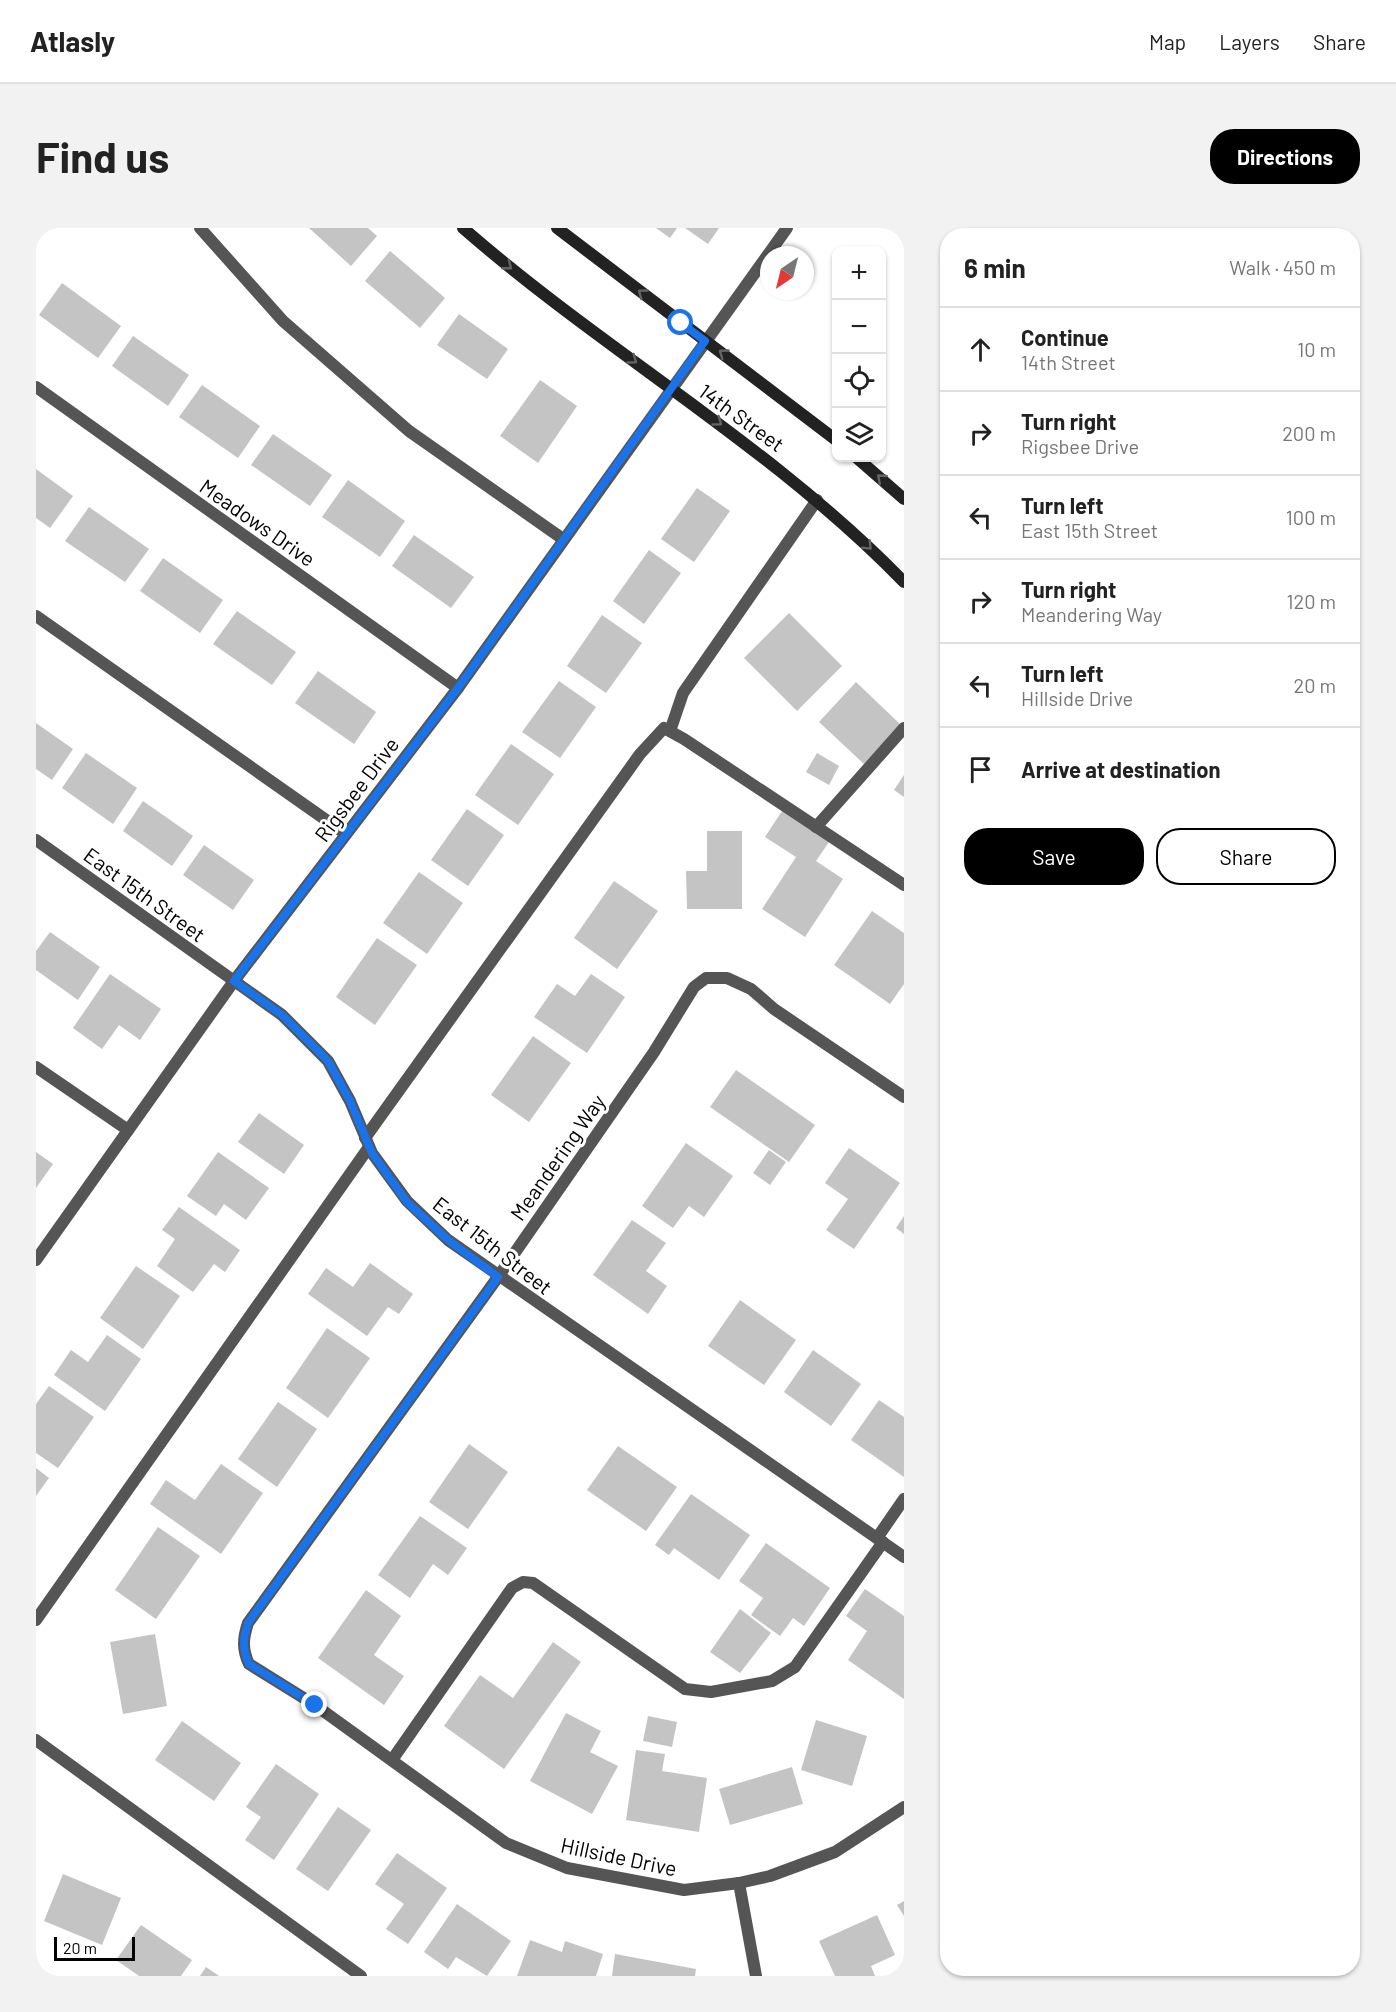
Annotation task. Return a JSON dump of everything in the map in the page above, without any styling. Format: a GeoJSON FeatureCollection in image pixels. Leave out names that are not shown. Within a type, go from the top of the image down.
{"type":"FeatureCollection","features":[{"type":"Feature","properties":{"kind":"main road","name":"14th Street"},"geometry":{"type":"LineString","coordinates":[[463,228],[553,301],[766,458],[817,500],[904,582]]}},
{"type":"Feature","properties":{"kind":"main road","name":"14th Street"},"geometry":{"type":"LineString","coordinates":[[557,228],[832,436]]}},
{"type":"Feature","properties":{"kind":"main road"},"geometry":{"type":"LineString","coordinates":[[862,462],[904,499]]}},
{"type":"Feature","properties":{"kind":"street"},"geometry":{"type":"LineString","coordinates":[[200,228],[283,321],[409,431],[563,539]]}},
{"type":"Feature","properties":{"kind":"street","name":"Rigsbee Drive"},"geometry":{"type":"LineString","coordinates":[[36,1260],[234,981],[458,688],[670,388],[787,228]]}},
{"type":"Feature","properties":{"kind":"street","name":"Meadows Drive"},"geometry":{"type":"LineString","coordinates":[[36,387],[458,688]]}},
{"type":"Feature","properties":{"kind":"street"},"geometry":{"type":"LineString","coordinates":[[670,731],[683,693],[817,500]]}},
{"type":"Feature","properties":{"kind":"street"},"geometry":{"type":"LineString","coordinates":[[36,616],[346,834]]}},
{"type":"Feature","properties":{"kind":"street"},"geometry":{"type":"LineString","coordinates":[[36,1620],[367,1142],[640,754],[664,728],[904,885]]}},
{"type":"Feature","properties":{"kind":"street"},"geometry":{"type":"LineString","coordinates":[[816,826],[904,728]]}},
{"type":"Feature","properties":{"kind":"street","name":"East 15th Street"},"geometry":{"type":"LineString","coordinates":[[36,840],[282,1015],[328,1061],[350,1101],[367,1142],[407,1202],[448,1240],[498,1277],[904,1557]]}},
{"type":"Feature","properties":{"kind":"street","name":"Meandering Way"},"geometry":{"type":"LineString","coordinates":[[243,1639],[248,1623],[498,1277],[654,1052],[694,987],[706,978],[727,978],[751,989],[774,1009],[904,1097]]}},
{"type":"Feature","properties":{"kind":"street"},"geometry":{"type":"LineString","coordinates":[[36,1066],[128,1130]]}},
{"type":"Feature","properties":{"kind":"street"},"geometry":{"type":"LineString","coordinates":[[392,1760],[512,1588],[523,1582],[533,1583],[685,1689],[711,1692],[772,1681],[795,1667],[880,1540],[904,1499]]}},
{"type":"Feature","properties":{"kind":"street","name":"Hillside Drive"},"geometry":{"type":"LineString","coordinates":[[243,1639],[244,1654],[249,1664],[315,1705],[506,1843],[567,1868],[684,1890],[739,1883],[770,1876],[835,1852],[904,1807]]}},
{"type":"Feature","properties":{"kind":"street"},"geometry":{"type":"LineString","coordinates":[[36,1740],[361,1976]]}},
{"type":"Feature","properties":{"kind":"street"},"geometry":{"type":"LineString","coordinates":[[739,1883],[756,1976]]}},
{"type":"Feature","properties":{"kind":"building"},"geometry":{"type":"Polygon","coordinates":[[[309,228],[368,228],[377,236],[351,266],[309,228]]]}},
{"type":"Feature","properties":{"kind":"building"},"geometry":{"type":"Polygon","coordinates":[[[656,228],[677,228],[670,238],[656,228]]]}},
{"type":"Feature","properties":{"kind":"building"},"geometry":{"type":"Polygon","coordinates":[[[685,228],[719,228],[708,244],[685,228]]]}},
{"type":"Feature","properties":{"kind":"building"},"geometry":{"type":"Polygon","coordinates":[[[390,251],[445,298],[420,328],[365,281],[390,251]]]}},
{"type":"Feature","properties":{"kind":"building"},"geometry":{"type":"Polygon","coordinates":[[[62,283],[121,326],[98,358],[39,315],[62,283]]]}},
{"type":"Feature","properties":{"kind":"building"},"geometry":{"type":"Polygon","coordinates":[[[459,314],[508,349],[487,379],[437,345],[459,314]]]}},
{"type":"Feature","properties":{"kind":"building"},"geometry":{"type":"Polygon","coordinates":[[[133,336],[189,375],[168,406],[112,366],[133,336]]]}},
{"type":"Feature","properties":{"kind":"building"},"geometry":{"type":"Polygon","coordinates":[[[540,380],[577,406],[538,463],[500,436],[540,380]]]}},
{"type":"Feature","properties":{"kind":"building"},"geometry":{"type":"Polygon","coordinates":[[[202,385],[260,426],[238,458],[179,417],[202,385]]]}},
{"type":"Feature","properties":{"kind":"building"},"geometry":{"type":"Polygon","coordinates":[[[273,434],[332,475],[310,506],[251,465],[273,434]]]}},
{"type":"Feature","properties":{"kind":"building"},"geometry":{"type":"Polygon","coordinates":[[[36,469],[73,496],[50,528],[36,518],[36,469]]]}},
{"type":"Feature","properties":{"kind":"building"},"geometry":{"type":"Polygon","coordinates":[[[348,480],[405,521],[380,557],[322,517],[348,480]]]}},
{"type":"Feature","properties":{"kind":"building"},"geometry":{"type":"Polygon","coordinates":[[[697,488],[730,511],[694,562],[661,539],[697,488]]]}},
{"type":"Feature","properties":{"kind":"building"},"geometry":{"type":"Polygon","coordinates":[[[89,507],[149,549],[125,582],[65,541],[89,507]]]}},
{"type":"Feature","properties":{"kind":"building"},"geometry":{"type":"Polygon","coordinates":[[[414,535],[474,577],[451,608],[392,566],[414,535]]]}},
{"type":"Feature","properties":{"kind":"building"},"geometry":{"type":"Polygon","coordinates":[[[649,550],[681,573],[644,624],[613,601],[649,550]]]}},
{"type":"Feature","properties":{"kind":"building"},"geometry":{"type":"Polygon","coordinates":[[[163,558],[223,600],[200,633],[140,591],[163,558]]]}},
{"type":"Feature","properties":{"kind":"building"},"geometry":{"type":"Polygon","coordinates":[[[237,611],[296,652],[272,685],[213,644],[237,611]]]}},
{"type":"Feature","properties":{"kind":"building"},"geometry":{"type":"Polygon","coordinates":[[[789,613],[842,666],[797,711],[744,658],[789,613]]]}},
{"type":"Feature","properties":{"kind":"building"},"geometry":{"type":"Polygon","coordinates":[[[602,615],[642,643],[606,693],[567,666],[602,615]]]}},
{"type":"Feature","properties":{"kind":"building"},"geometry":{"type":"Polygon","coordinates":[[[318,671],[376,712],[354,744],[295,703],[318,671]]]}},
{"type":"Feature","properties":{"kind":"building"},"geometry":{"type":"Polygon","coordinates":[[[559,681],[596,707],[560,758],[522,732],[559,681]]]}},
{"type":"Feature","properties":{"kind":"building"},"geometry":{"type":"Polygon","coordinates":[[[856,682],[901,725],[864,764],[819,722],[856,682]]]}},
{"type":"Feature","properties":{"kind":"building"},"geometry":{"type":"Polygon","coordinates":[[[36,723],[73,749],[52,780],[36,769],[36,723]]]}},
{"type":"Feature","properties":{"kind":"building"},"geometry":{"type":"Polygon","coordinates":[[[511,744],[554,774],[518,825],[475,795],[511,744]]]}},
{"type":"Feature","properties":{"kind":"building"},"geometry":{"type":"Polygon","coordinates":[[[86,753],[137,788],[113,824],[62,788],[86,753]]]}},
{"type":"Feature","properties":{"kind":"building"},"geometry":{"type":"Polygon","coordinates":[[[817,753],[839,766],[829,785],[806,772],[817,753]]]}},
{"type":"Feature","properties":{"kind":"building"},"geometry":{"type":"Polygon","coordinates":[[[904,775],[904,797],[894,790],[904,775]]]}},
{"type":"Feature","properties":{"kind":"building"},"geometry":{"type":"Polygon","coordinates":[[[143,801],[193,836],[172,866],[123,831],[143,801]]]}},
{"type":"Feature","properties":{"kind":"building"},"geometry":{"type":"Polygon","coordinates":[[[784,808],[831,839],[816,861],[843,879],[805,937],[762,909],[796,857],[765,837],[784,808]]]}},
{"type":"Feature","properties":{"kind":"building"},"geometry":{"type":"Polygon","coordinates":[[[467,809],[504,835],[468,886],[431,860],[467,809]]]}},
{"type":"Feature","properties":{"kind":"building"},"geometry":{"type":"Polygon","coordinates":[[[707,831],[742,831],[742,909],[687,909],[686,871],[707,871],[707,831]]]}},
{"type":"Feature","properties":{"kind":"building"},"geometry":{"type":"Polygon","coordinates":[[[204,845],[254,880],[233,910],[183,875],[204,845]]]}},
{"type":"Feature","properties":{"kind":"building"},"geometry":{"type":"Polygon","coordinates":[[[419,872],[463,903],[427,954],[383,923],[419,872]]]}},
{"type":"Feature","properties":{"kind":"building"},"geometry":{"type":"Polygon","coordinates":[[[614,881],[658,911],[617,969],[574,938],[614,881]]]}},
{"type":"Feature","properties":{"kind":"building"},"geometry":{"type":"Polygon","coordinates":[[[872,911],[904,933],[904,984],[890,1004],[834,965],[872,911]]]}},
{"type":"Feature","properties":{"kind":"building"},"geometry":{"type":"Polygon","coordinates":[[[50,932],[100,967],[78,1000],[36,970],[36,951],[50,932]]]}},
{"type":"Feature","properties":{"kind":"building"},"geometry":{"type":"Polygon","coordinates":[[[377,938],[417,965],[375,1025],[336,997],[377,938]]]}},
{"type":"Feature","properties":{"kind":"building"},"geometry":{"type":"Polygon","coordinates":[[[110,974],[161,1009],[140,1040],[119,1025],[102,1049],[73,1028],[110,974]]]}},
{"type":"Feature","properties":{"kind":"building"},"geometry":{"type":"Polygon","coordinates":[[[591,974],[625,997],[587,1053],[534,1017],[557,984],[575,996],[591,974]]]}},
{"type":"Feature","properties":{"kind":"building"},"geometry":{"type":"Polygon","coordinates":[[[533,1036],[571,1063],[529,1122],[491,1095],[533,1036]]]}},
{"type":"Feature","properties":{"kind":"building"},"geometry":{"type":"Polygon","coordinates":[[[736,1070],[815,1125],[789,1162],[710,1107],[736,1070]]]}},
{"type":"Feature","properties":{"kind":"building"},"geometry":{"type":"Polygon","coordinates":[[[259,1113],[304,1145],[284,1174],[238,1142],[259,1113]]]}},
{"type":"Feature","properties":{"kind":"building"},"geometry":{"type":"Polygon","coordinates":[[[686,1143],[733,1176],[704,1217],[689,1206],[673,1228],[642,1206],[686,1143]]]}},
{"type":"Feature","properties":{"kind":"building"},"geometry":{"type":"Polygon","coordinates":[[[849,1148],[900,1183],[854,1249],[826,1230],[848,1199],[825,1183],[849,1148]]]}},
{"type":"Feature","properties":{"kind":"building"},"geometry":{"type":"Polygon","coordinates":[[[769,1150],[786,1162],[770,1185],[753,1173],[769,1150]]]}},
{"type":"Feature","properties":{"kind":"building"},"geometry":{"type":"Polygon","coordinates":[[[36,1152],[53,1164],[36,1188],[36,1152]]]}},
{"type":"Feature","properties":{"kind":"building"},"geometry":{"type":"Polygon","coordinates":[[[218,1152],[269,1188],[246,1220],[224,1204],[216,1216],[187,1196],[218,1152]]]}},
{"type":"Feature","properties":{"kind":"building"},"geometry":{"type":"Polygon","coordinates":[[[179,1207],[240,1250],[225,1272],[214,1264],[193,1292],[157,1266],[175,1239],[162,1230],[179,1207]]]}},
{"type":"Feature","properties":{"kind":"building"},"geometry":{"type":"Polygon","coordinates":[[[904,1216],[904,1234],[896,1228],[904,1216]]]}},
{"type":"Feature","properties":{"kind":"building"},"geometry":{"type":"Polygon","coordinates":[[[632,1220],[666,1243],[646,1271],[667,1286],[648,1314],[593,1275],[632,1220]]]}},
{"type":"Feature","properties":{"kind":"building"},"geometry":{"type":"Polygon","coordinates":[[[370,1263],[413,1294],[399,1314],[388,1307],[367,1336],[308,1294],[326,1268],[353,1287],[370,1263]]]}},
{"type":"Feature","properties":{"kind":"building"},"geometry":{"type":"Polygon","coordinates":[[[136,1266],[180,1296],[143,1349],[100,1318],[136,1266]]]}},
{"type":"Feature","properties":{"kind":"building"},"geometry":{"type":"Polygon","coordinates":[[[740,1300],[796,1340],[764,1385],[708,1346],[740,1300]]]}},
{"type":"Feature","properties":{"kind":"building"},"geometry":{"type":"Polygon","coordinates":[[[327,1328],[370,1358],[328,1418],[286,1388],[327,1328]]]}},
{"type":"Feature","properties":{"kind":"building"},"geometry":{"type":"Polygon","coordinates":[[[107,1335],[141,1359],[105,1411],[54,1375],[71,1350],[88,1362],[107,1335]]]}},
{"type":"Feature","properties":{"kind":"building"},"geometry":{"type":"Polygon","coordinates":[[[813,1350],[861,1384],[831,1426],[784,1392],[813,1350]]]}},
{"type":"Feature","properties":{"kind":"building"},"geometry":{"type":"Polygon","coordinates":[[[49,1386],[94,1417],[58,1468],[36,1453],[36,1404],[49,1386]]]}},
{"type":"Feature","properties":{"kind":"building"},"geometry":{"type":"Polygon","coordinates":[[[879,1400],[904,1417],[904,1477],[851,1440],[879,1400]]]}},
{"type":"Feature","properties":{"kind":"building"},"geometry":{"type":"Polygon","coordinates":[[[278,1402],[317,1429],[277,1487],[238,1459],[278,1402]]]}},
{"type":"Feature","properties":{"kind":"building"},"geometry":{"type":"Polygon","coordinates":[[[469,1444],[508,1472],[468,1529],[429,1502],[469,1444]]]}},
{"type":"Feature","properties":{"kind":"building"},"geometry":{"type":"Polygon","coordinates":[[[618,1446],[677,1487],[646,1531],[587,1490],[618,1446]]]}},
{"type":"Feature","properties":{"kind":"building"},"geometry":{"type":"Polygon","coordinates":[[[221,1464],[263,1493],[221,1554],[150,1504],[166,1480],[195,1500],[221,1464]]]}},
{"type":"Feature","properties":{"kind":"building"},"geometry":{"type":"Polygon","coordinates":[[[36,1468],[49,1478],[36,1496],[36,1468]]]}},
{"type":"Feature","properties":{"kind":"building"},"geometry":{"type":"Polygon","coordinates":[[[691,1494],[750,1535],[719,1580],[674,1548],[669,1555],[655,1545],[691,1494]]]}},
{"type":"Feature","properties":{"kind":"building"},"geometry":{"type":"Polygon","coordinates":[[[420,1516],[467,1548],[448,1575],[433,1564],[410,1598],[378,1575],[420,1516]]]}},
{"type":"Feature","properties":{"kind":"building"},"geometry":{"type":"Polygon","coordinates":[[[158,1527],[200,1556],[156,1619],[115,1590],[158,1527]]]}},
{"type":"Feature","properties":{"kind":"building"},"geometry":{"type":"Polygon","coordinates":[[[766,1543],[830,1588],[804,1626],[793,1618],[780,1636],[751,1615],[763,1598],[739,1581],[766,1543]]]}},
{"type":"Feature","properties":{"kind":"building"},"geometry":{"type":"Polygon","coordinates":[[[865,1589],[904,1616],[904,1699],[848,1660],[867,1631],[846,1616],[865,1589]]]}},
{"type":"Feature","properties":{"kind":"building"},"geometry":{"type":"Polygon","coordinates":[[[366,1590],[401,1616],[374,1655],[404,1676],[384,1705],[318,1658],[366,1590]]]}},
{"type":"Feature","properties":{"kind":"building"},"geometry":{"type":"Polygon","coordinates":[[[740,1609],[771,1633],[740,1673],[710,1652],[740,1609]]]}},
{"type":"Feature","properties":{"kind":"building"},"geometry":{"type":"Polygon","coordinates":[[[155,1634],[167,1706],[123,1714],[110,1642],[155,1634]]]}},
{"type":"Feature","properties":{"kind":"building"},"geometry":{"type":"Polygon","coordinates":[[[553,1642],[581,1662],[504,1769],[444,1726],[480,1675],[513,1698],[553,1642]]]}},
{"type":"Feature","properties":{"kind":"building"},"geometry":{"type":"Polygon","coordinates":[[[566,1713],[601,1731],[590,1752],[618,1766],[592,1814],[530,1781],[566,1713]]]}},
{"type":"Feature","properties":{"kind":"building"},"geometry":{"type":"Polygon","coordinates":[[[648,1716],[677,1722],[672,1747],[643,1741],[648,1716]]]}},
{"type":"Feature","properties":{"kind":"building"},"geometry":{"type":"Polygon","coordinates":[[[816,1720],[867,1736],[852,1786],[801,1770],[816,1720]]]}},
{"type":"Feature","properties":{"kind":"building"},"geometry":{"type":"Polygon","coordinates":[[[182,1721],[241,1763],[214,1801],[155,1760],[182,1721]]]}},
{"type":"Feature","properties":{"kind":"building"},"geometry":{"type":"Polygon","coordinates":[[[636,1750],[665,1754],[662,1771],[707,1778],[699,1832],[626,1820],[636,1750]]]}},
{"type":"Feature","properties":{"kind":"building"},"geometry":{"type":"Polygon","coordinates":[[[276,1764],[319,1794],[274,1860],[245,1840],[261,1817],[246,1807],[276,1764]]]}},
{"type":"Feature","properties":{"kind":"building"},"geometry":{"type":"Polygon","coordinates":[[[792,1767],[803,1804],[730,1825],[719,1789],[792,1767]]]}},
{"type":"Feature","properties":{"kind":"building"},"geometry":{"type":"Polygon","coordinates":[[[338,1807],[371,1830],[328,1891],[296,1869],[338,1807]]]}},
{"type":"Feature","properties":{"kind":"building"},"geometry":{"type":"Polygon","coordinates":[[[397,1853],[447,1888],[408,1944],[386,1929],[404,1904],[375,1884],[397,1853]]]}},
{"type":"Feature","properties":{"kind":"building"},"geometry":{"type":"Polygon","coordinates":[[[63,1874],[121,1898],[102,1945],[44,1921],[63,1874]]]}},
{"type":"Feature","properties":{"kind":"building"},"geometry":{"type":"Polygon","coordinates":[[[904,1901],[904,1916],[897,1905],[904,1901]]]}},
{"type":"Feature","properties":{"kind":"building"},"geometry":{"type":"Polygon","coordinates":[[[457,1904],[511,1941],[487,1976],[456,1957],[448,1969],[424,1952],[457,1904]]]}},
{"type":"Feature","properties":{"kind":"building"},"geometry":{"type":"Polygon","coordinates":[[[877,1915],[895,1955],[871,1966],[875,1976],[835,1976],[819,1941],[877,1915]]]}},
{"type":"Feature","properties":{"kind":"building"},"geometry":{"type":"Polygon","coordinates":[[[141,1925],[192,1960],[181,1976],[139,1976],[116,1960],[141,1925]]]}},
{"type":"Feature","properties":{"kind":"building"},"geometry":{"type":"Polygon","coordinates":[[[530,1940],[562,1952],[565,1941],[603,1954],[596,1976],[517,1976],[530,1940]]]}},
{"type":"Feature","properties":{"kind":"building"},"geometry":{"type":"Polygon","coordinates":[[[615,1954],[696,1969],[695,1976],[612,1976],[615,1954]]]}},
{"type":"Feature","properties":{"kind":"building"},"geometry":{"type":"Polygon","coordinates":[[[206,1967],[219,1976],[200,1976],[206,1967]]]}},
{"type":"Feature","properties":{"kind":"route"},"geometry":{"type":"LineString","coordinates":[[315,1705],[249,1664],[244,1654],[243,1639],[248,1623],[498,1277],[448,1240],[407,1202],[372,1153],[350,1101],[328,1061],[282,1015],[234,981],[458,688],[705,341],[681,323]]}}]}
